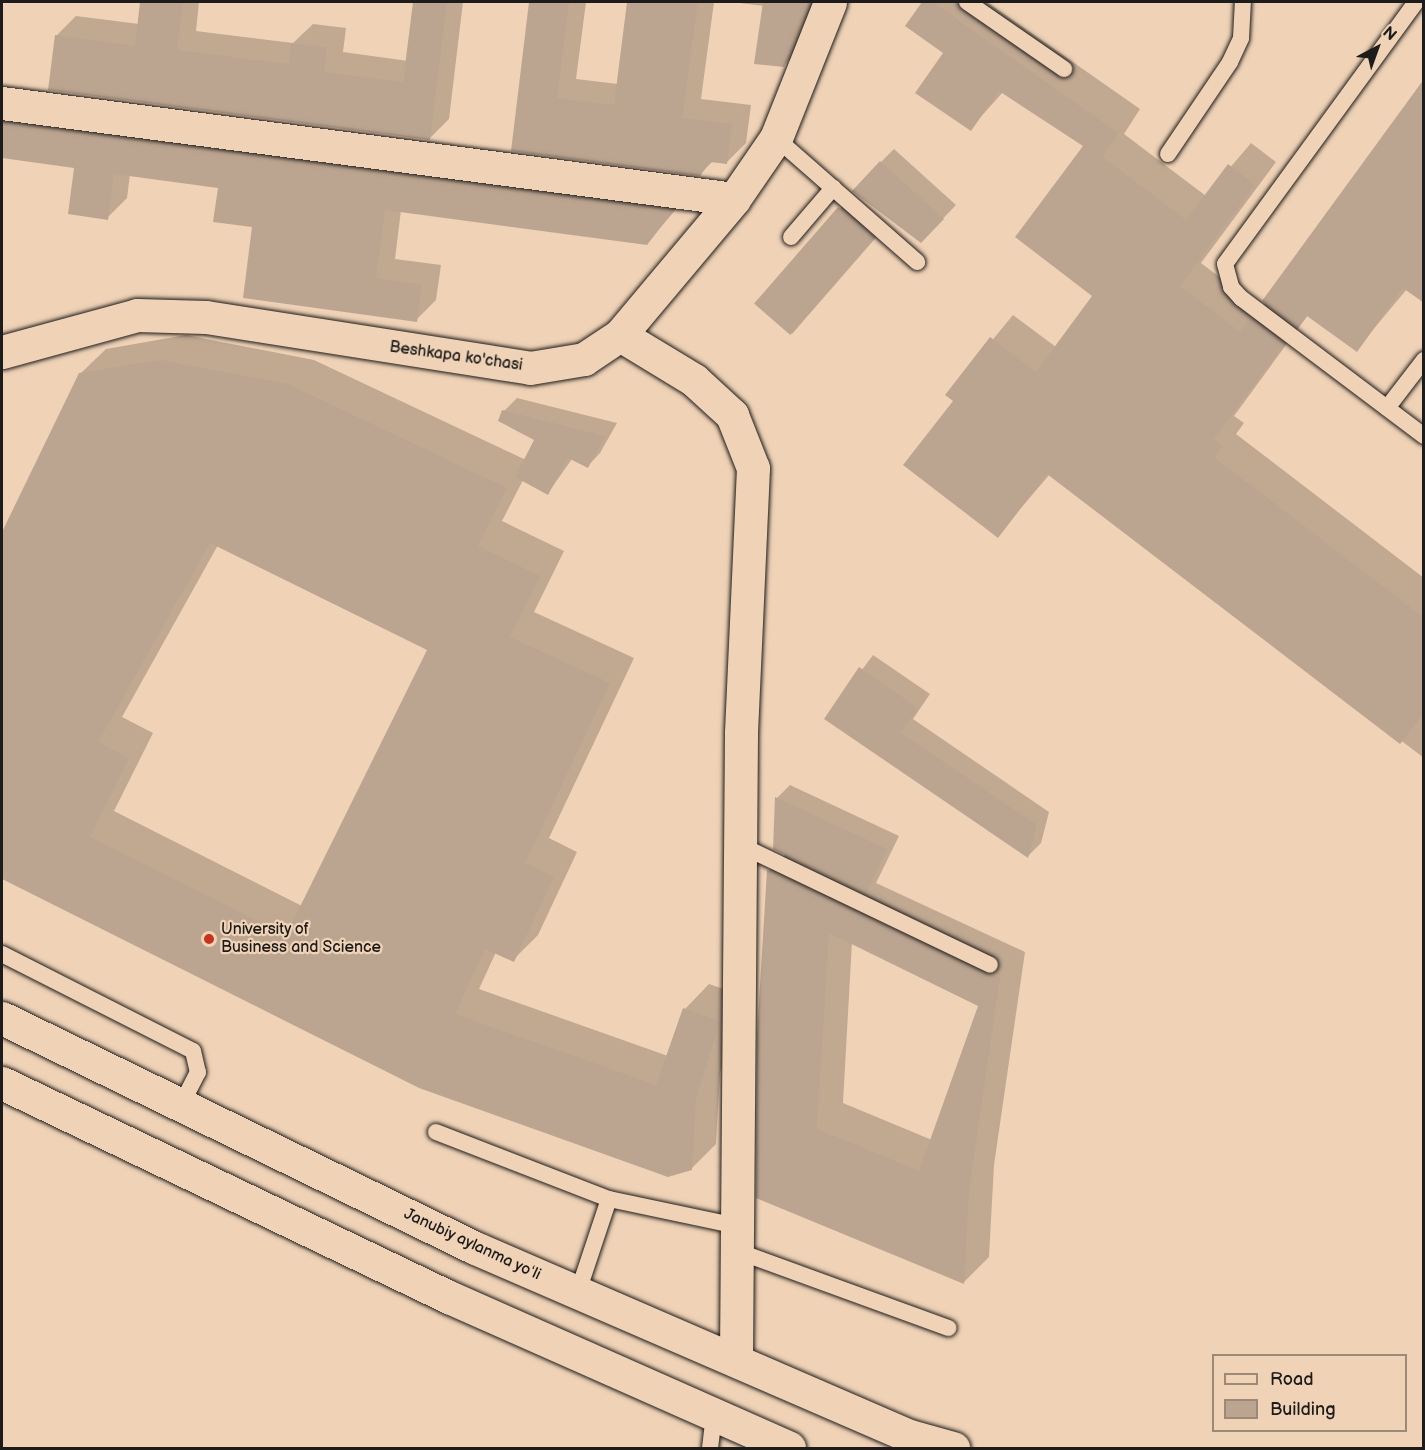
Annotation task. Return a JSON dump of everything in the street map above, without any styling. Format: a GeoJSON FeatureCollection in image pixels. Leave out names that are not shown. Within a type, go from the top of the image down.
{"type":"FeatureCollection","features":[{"type":"Feature","properties":{"kind":"main road","name":"Beshkapa ko'chasi"},"geometry":{"type":"LineString","coordinates":[[2,352],[137,315],[206,317],[530,368],[584,359],[620,334],[734,198],[776,138],[830,2]]}},
{"type":"Feature","properties":{"kind":"main road"},"geometry":{"type":"LineString","coordinates":[[2,103],[734,198]]}},
{"type":"Feature","properties":{"kind":"main road"},"geometry":{"type":"LineString","coordinates":[[620,334],[694,380],[732,415],[753,468],[740,845],[736,1360]]}},
{"type":"Feature","properties":{"kind":"main road","name":"Janubiy aylanma yoʻli"},"geometry":{"type":"LineString","coordinates":[[2,1018],[578,1292],[910,1436],[953,1449]]}},
{"type":"Feature","properties":{"kind":"main road"},"geometry":{"type":"LineString","coordinates":[[2,1083],[449,1297],[789,1449]]}},
{"type":"Feature","properties":{"kind":"lane"},"geometry":{"type":"LineString","coordinates":[[966,2],[1064,69]]}},
{"type":"Feature","properties":{"kind":"lane"},"geometry":{"type":"LineString","coordinates":[[1168,154],[1230,62],[1241,38],[1243,2]]}},
{"type":"Feature","properties":{"kind":"lane"},"geometry":{"type":"LineString","coordinates":[[1416,2],[1225,264],[1231,287],[1241,298],[1424,436]]}},
{"type":"Feature","properties":{"kind":"lane"},"geometry":{"type":"LineString","coordinates":[[776,138],[917,262]]}},
{"type":"Feature","properties":{"kind":"lane"},"geometry":{"type":"LineString","coordinates":[[792,237],[833,188]]}},
{"type":"Feature","properties":{"kind":"lane"},"geometry":{"type":"LineString","coordinates":[[1387,408],[1424,360]]}},
{"type":"Feature","properties":{"kind":"lane"},"geometry":{"type":"LineString","coordinates":[[740,845],[990,965]]}},
{"type":"Feature","properties":{"kind":"lane"},"geometry":{"type":"LineString","coordinates":[[2,954],[193,1051],[198,1072],[181,1105]]}},
{"type":"Feature","properties":{"kind":"lane"},"geometry":{"type":"LineString","coordinates":[[436,1132],[609,1199],[737,1238],[948,1328]]}},
{"type":"Feature","properties":{"kind":"lane"},"geometry":{"type":"LineString","coordinates":[[578,1292],[609,1199]]}},
{"type":"Feature","properties":{"kind":"lane"},"geometry":{"type":"LineString","coordinates":[[710,1449],[714,1415]]}},
{"type":"Feature","properties":{"kind":"building"},"geometry":{"type":"Polygon","coordinates":[[[140,2],[183,2],[177,50],[289,64],[291,43],[327,47],[324,72],[403,82],[413,2],[447,2],[430,140],[48,90],[55,35],[135,46],[140,2]]]}},
{"type":"Feature","properties":{"kind":"building"},"geometry":{"type":"Polygon","coordinates":[[[529,2],[569,2],[557,98],[614,105],[627,2],[698,2],[682,118],[732,124],[727,164],[710,162],[700,176],[511,151],[529,2]]]}},
{"type":"Feature","properties":{"kind":"building"},"geometry":{"type":"Polygon","coordinates":[[[763,2],[810,2],[784,67],[754,64],[763,2]]]}},
{"type":"Feature","properties":{"kind":"building"},"geometry":{"type":"Polygon","coordinates":[[[922,2],[933,2],[1118,133],[1103,157],[1186,220],[1228,164],[1255,185],[1180,286],[1240,332],[1250,318],[1285,344],[1213,439],[1223,446],[1214,457],[1424,618],[1424,713],[1400,744],[1047,474],[998,538],[903,465],[953,401],[945,395],[990,337],[1036,372],[1092,296],[1015,237],[1083,146],[999,91],[971,131],[915,93],[943,53],[905,26],[922,2]]]}},
{"type":"Feature","properties":{"kind":"building"},"geometry":{"type":"Polygon","coordinates":[[[1424,79],[1424,303],[1403,288],[1357,352],[1307,316],[1298,328],[1262,301],[1424,79]]]}},
{"type":"Feature","properties":{"kind":"building"},"geometry":{"type":"Polygon","coordinates":[[[2,122],[674,210],[647,245],[385,210],[376,278],[422,285],[417,322],[243,298],[252,227],[213,222],[218,188],[114,174],[108,220],[68,214],[74,168],[2,158],[2,122]]]}},
{"type":"Feature","properties":{"kind":"building"},"geometry":{"type":"Polygon","coordinates":[[[880,161],[944,219],[921,243],[852,191],[880,161]]]}},
{"type":"Feature","properties":{"kind":"building"},"geometry":{"type":"Polygon","coordinates":[[[838,207],[874,238],[790,335],[754,304],[838,207]]]}},
{"type":"Feature","properties":{"kind":"building"},"geometry":{"type":"Polygon","coordinates":[[[161,360],[288,384],[507,488],[478,546],[540,576],[510,637],[610,683],[525,863],[554,877],[514,962],[485,949],[455,1014],[656,1085],[683,1008],[720,1021],[696,1099],[692,1170],[668,1177],[419,1088],[2,879],[2,532],[79,373],[161,360]],[[210,543],[98,742],[129,758],[90,837],[286,935],[427,650],[210,543]]]}},
{"type":"Feature","properties":{"kind":"building"},"geometry":{"type":"Polygon","coordinates":[[[502,410],[605,436],[588,468],[568,458],[548,495],[515,477],[534,440],[498,421],[502,410]]]}},
{"type":"Feature","properties":{"kind":"building"},"geometry":{"type":"Polygon","coordinates":[[[859,667],[918,708],[901,733],[1037,825],[1028,858],[824,719],[859,667]]]}},
{"type":"Feature","properties":{"kind":"building"},"geometry":{"type":"Polygon","coordinates":[[[775,797],[887,849],[866,894],[773,849],[775,797]]]}},
{"type":"Feature","properties":{"kind":"building"},"geometry":{"type":"Polygon","coordinates":[[[767,870],[1000,978],[969,1192],[964,1284],[756,1198],[757,1035],[767,870]],[[829,933],[817,1129],[919,1171],[978,1006],[829,933]]]}},
{"type":"Feature","properties":{"kind":"place","name":"University of Business and Science"},"geometry":{"type":"Point","coordinates":[209,939]}}]}
